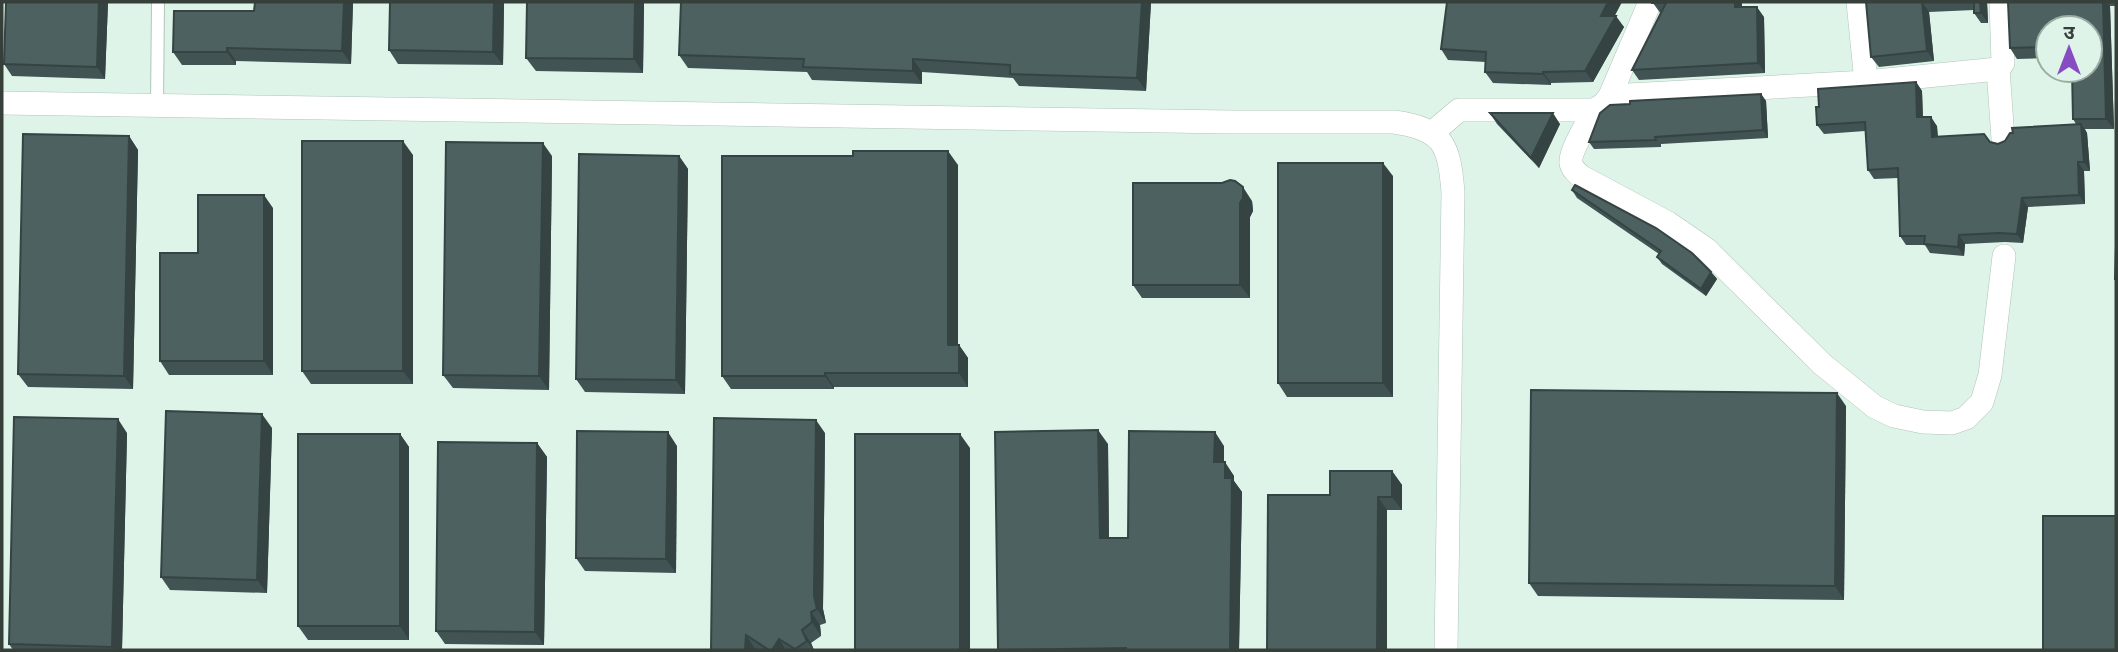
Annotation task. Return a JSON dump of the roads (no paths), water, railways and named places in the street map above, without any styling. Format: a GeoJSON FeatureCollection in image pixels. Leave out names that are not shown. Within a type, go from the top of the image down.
{"type":"FeatureCollection","features":[{"type":"Feature","properties":{"kind":"street"},"geometry":{"type":"LineString","coordinates":[[1650,2],[1602,103],[1572,155],[1571,164],[1574,170],[1582,177],[1668,223],[1706,249],[1822,364],[1875,407],[1894,416],[1923,422],[1952,423],[1966,418],[1982,402],[1990,374],[2004,256]]}},
{"type":"Feature","properties":{"kind":"street"},"geometry":{"type":"LineString","coordinates":[[1858,2],[1866,82]]}},
{"type":"Feature","properties":{"kind":"street"},"geometry":{"type":"LineString","coordinates":[[2001,2],[2003,63],[1998,69],[2003,139]]}},
{"type":"Feature","properties":{"kind":"street"},"geometry":{"type":"LineString","coordinates":[[1432,133],[1459,110],[1602,103],[1998,69]]}},
{"type":"Feature","properties":{"kind":"street"},"geometry":{"type":"LineString","coordinates":[[2,103],[1216,122],[1394,122],[1413,125],[1432,133],[1441,141],[1450,164],[1453,192],[1446,650]]}},
{"type":"Feature","properties":{"kind":"lane"},"geometry":{"type":"LineString","coordinates":[[157,105],[158,2]]}}]}
